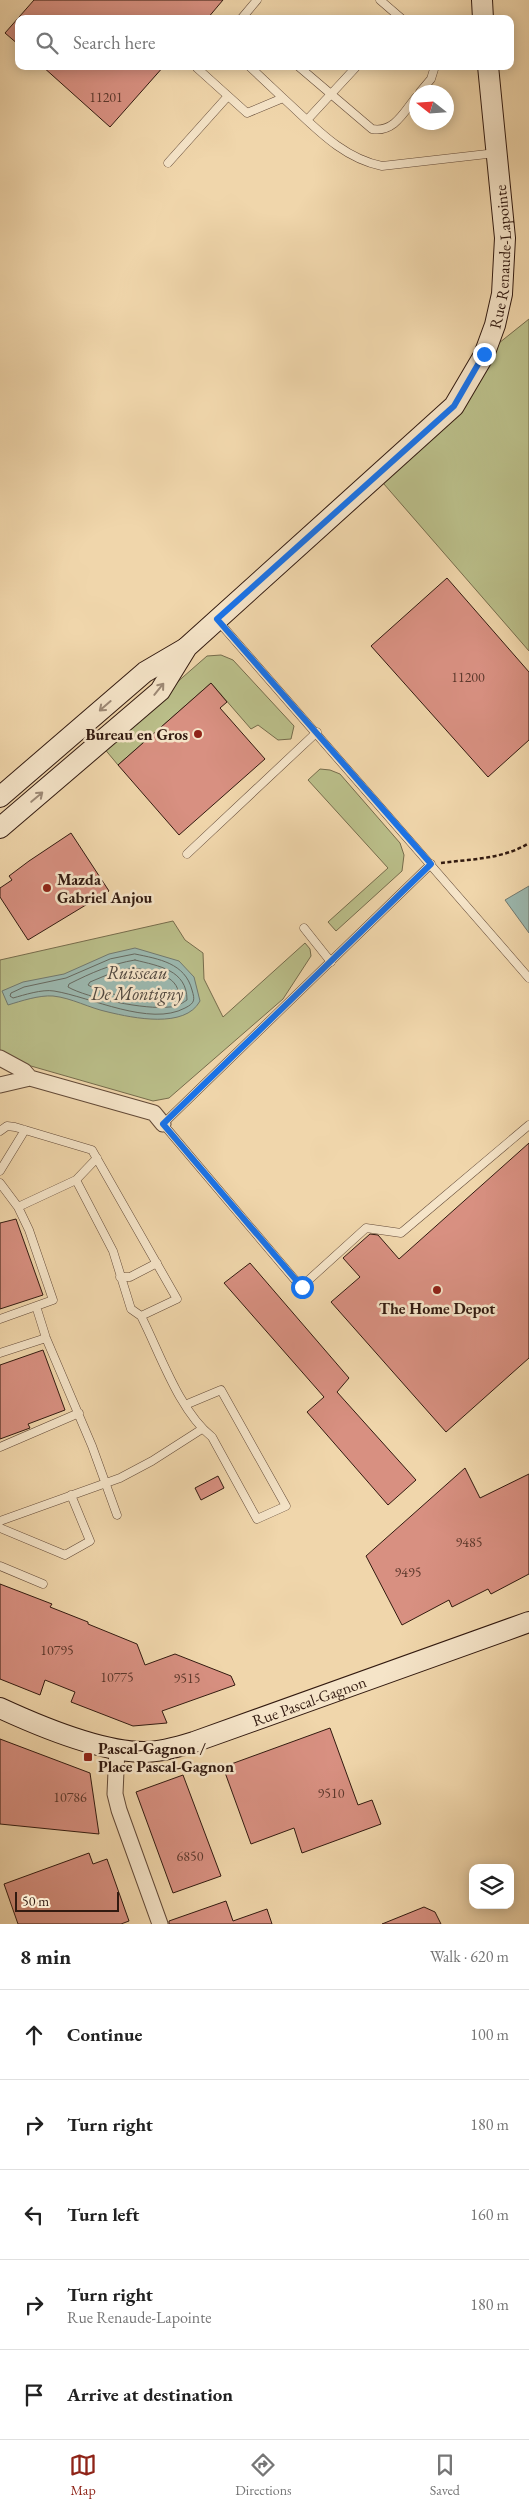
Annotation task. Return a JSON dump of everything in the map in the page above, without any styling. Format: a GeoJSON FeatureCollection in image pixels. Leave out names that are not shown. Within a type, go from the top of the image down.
{"type":"FeatureCollection","features":[{"type":"Feature","properties":{"kind":"street"},"geometry":{"type":"LineString","coordinates":[[482,0],[483,15]]}},
{"type":"Feature","properties":{"kind":"street","name":"Rue Renaude-Lapointe"},"geometry":{"type":"LineString","coordinates":[[5,808],[145,672],[187,647],[454,406],[484,354],[495,324],[502,294],[505,238],[488,70]]}},
{"type":"Feature","properties":{"kind":"street"},"geometry":{"type":"LineString","coordinates":[[0,1058],[24,1071],[30,1078]]}},
{"type":"Feature","properties":{"kind":"street"},"geometry":{"type":"LineString","coordinates":[[0,1085],[30,1078],[154,1113],[163,1124]]}},
{"type":"Feature","properties":{"kind":"street","name":"Rue Pascal-Gagnon"},"geometry":{"type":"LineString","coordinates":[[0,1708],[96,1745],[148,1752],[194,1742],[529,1622]]}},
{"type":"Feature","properties":{"kind":"street"},"geometry":{"type":"LineString","coordinates":[[117,1748],[115,1794],[160,1924]]}},
{"type":"Feature","properties":{"kind":"lane"},"geometry":{"type":"LineString","coordinates":[[244,15],[257,0]]}},
{"type":"Feature","properties":{"kind":"lane"},"geometry":{"type":"LineString","coordinates":[[380,0],[398,15]]}},
{"type":"Feature","properties":{"kind":"lane"},"geometry":{"type":"LineString","coordinates":[[199,70],[247,113],[282,98]]}},
{"type":"Feature","properties":{"kind":"lane"},"geometry":{"type":"LineString","coordinates":[[253,70],[346,154],[373,164],[382,166],[496,153]]}},
{"type":"Feature","properties":{"kind":"lane"},"geometry":{"type":"LineString","coordinates":[[303,70],[372,129],[382,131],[391,127],[409,105]]}},
{"type":"Feature","properties":{"kind":"lane"},"geometry":{"type":"LineString","coordinates":[[307,120],[352,70]]}},
{"type":"Feature","properties":{"kind":"lane"},"geometry":{"type":"LineString","coordinates":[[426,85],[434,70]]}},
{"type":"Feature","properties":{"kind":"lane"},"geometry":{"type":"LineString","coordinates":[[168,163],[228,96]]}},
{"type":"Feature","properties":{"kind":"lane"},"geometry":{"type":"LineString","coordinates":[[217,619],[529,978]]}},
{"type":"Feature","properties":{"kind":"lane"},"geometry":{"type":"LineString","coordinates":[[187,854],[317,732]]}},
{"type":"Feature","properties":{"kind":"lane"},"geometry":{"type":"LineString","coordinates":[[431,864],[163,1124],[302,1287],[366,1228],[401,1233],[529,1125]]}},
{"type":"Feature","properties":{"kind":"lane"},"geometry":{"type":"LineString","coordinates":[[304,928],[331,962]]}},
{"type":"Feature","properties":{"kind":"lane"},"geometry":{"type":"LineString","coordinates":[[0,1129],[7,1126],[92,1150],[177,1299],[141,1316]]}},
{"type":"Feature","properties":{"kind":"lane"},"geometry":{"type":"LineString","coordinates":[[0,1171],[24,1130]]}},
{"type":"Feature","properties":{"kind":"lane"},"geometry":{"type":"LineString","coordinates":[[18,1207],[76,1180],[97,1158]]}},
{"type":"Feature","properties":{"kind":"lane"},"geometry":{"type":"LineString","coordinates":[[76,1180],[113,1251],[131,1309],[141,1316],[185,1405],[202,1429],[212,1437],[257,1519],[286,1506],[221,1390],[185,1405]]}},
{"type":"Feature","properties":{"kind":"lane"},"geometry":{"type":"LineString","coordinates":[[0,1183],[18,1207],[29,1230],[53,1300],[0,1319]]}},
{"type":"Feature","properties":{"kind":"lane"},"geometry":{"type":"LineString","coordinates":[[120,1277],[130,1277],[157,1263]]}},
{"type":"Feature","properties":{"kind":"lane"},"geometry":{"type":"LineString","coordinates":[[36,1306],[46,1338],[79,1413],[118,1515]]}},
{"type":"Feature","properties":{"kind":"lane"},"geometry":{"type":"LineString","coordinates":[[0,1353],[46,1338]]}},
{"type":"Feature","properties":{"kind":"lane"},"geometry":{"type":"LineString","coordinates":[[0,1447],[79,1413]]}},
{"type":"Feature","properties":{"kind":"lane"},"geometry":{"type":"LineString","coordinates":[[0,1521],[120,1478],[152,1461],[202,1429]]}},
{"type":"Feature","properties":{"kind":"lane"},"geometry":{"type":"LineString","coordinates":[[0,1528],[64,1555],[90,1541],[71,1495]]}},
{"type":"Feature","properties":{"kind":"lane"},"geometry":{"type":"LineString","coordinates":[[0,1566],[43,1584]]}},
{"type":"Feature","properties":{"kind":"path"},"geometry":{"type":"LineString","coordinates":[[431,864],[504,854],[517,851],[529,843]]}},
{"type":"Feature","properties":{"kind":"green space"},"geometry":{"type":"Polygon","coordinates":[[[529,319],[529,651],[377,476],[454,406],[484,355],[529,319]]]}},
{"type":"Feature","properties":{"kind":"green space"},"geometry":{"type":"Polygon","coordinates":[[[221,655],[233,660],[294,726],[291,739],[278,740],[258,725],[251,729],[211,683],[118,765],[103,747],[207,656],[221,655]]]}},
{"type":"Feature","properties":{"kind":"green space"},"geometry":{"type":"Polygon","coordinates":[[[320,769],[340,774],[400,843],[404,855],[402,871],[336,931],[328,922],[388,868],[308,780],[320,769]]]}},
{"type":"Feature","properties":{"kind":"green space"},"geometry":{"type":"Polygon","coordinates":[[[173,921],[185,940],[203,953],[204,979],[223,1017],[305,943],[310,949],[311,956],[283,999],[169,1098],[153,1101],[10,1060],[0,1051],[0,960],[173,921]]]}},
{"type":"Feature","properties":{"kind":"water"},"geometry":{"type":"Polygon","coordinates":[[[529,886],[529,933],[505,900],[529,886]]]}},
{"type":"Feature","properties":{"kind":"water","name":"Ruisseau De Montigny"},"geometry":{"type":"Polygon","coordinates":[[[135,948],[179,961],[194,977],[200,1001],[193,1010],[171,1018],[144,1019],[108,1012],[53,996],[36,997],[8,1005],[2,991],[23,982],[64,974],[109,954],[135,948]]]}},
{"type":"Feature","properties":{"kind":"building"},"geometry":{"type":"Polygon","coordinates":[[[34,0],[223,0],[210,15],[21,15],[34,0]]]}},
{"type":"Feature","properties":{"kind":"building"},"geometry":{"type":"Polygon","coordinates":[[[15,22],[15,42],[5,33],[15,22]]]}},
{"type":"Feature","properties":{"kind":"building"},"geometry":{"type":"Polygon","coordinates":[[[46,70],[160,70],[110,127],[46,70]]]}},
{"type":"Feature","properties":{"kind":"building"},"geometry":{"type":"Polygon","coordinates":[[[447,578],[529,672],[529,740],[488,777],[371,646],[447,578]]]}},
{"type":"Feature","properties":{"kind":"building","name":"Bureau en Gros"},"geometry":{"type":"Polygon","coordinates":[[[211,683],[227,702],[220,708],[265,759],[179,835],[118,765],[211,683]]]}},
{"type":"Feature","properties":{"kind":"building"},"geometry":{"type":"Polygon","coordinates":[[[71,833],[109,891],[28,940],[0,897],[0,888],[12,880],[9,876],[71,833]]]}},
{"type":"Feature","properties":{"kind":"building","name":"The Home Depot"},"geometry":{"type":"Polygon","coordinates":[[[529,1143],[529,1358],[446,1432],[331,1302],[360,1277],[343,1258],[370,1234],[378,1235],[399,1259],[529,1143]]]}},
{"type":"Feature","properties":{"kind":"building"},"geometry":{"type":"Polygon","coordinates":[[[16,1219],[43,1295],[0,1309],[0,1223],[16,1219]]]}},
{"type":"Feature","properties":{"kind":"building"},"geometry":{"type":"Polygon","coordinates":[[[250,1263],[349,1378],[337,1392],[416,1480],[388,1505],[307,1412],[324,1397],[224,1283],[250,1263]]]}},
{"type":"Feature","properties":{"kind":"building"},"geometry":{"type":"Polygon","coordinates":[[[43,1350],[65,1410],[28,1424],[30,1428],[0,1439],[0,1365],[43,1350]]]}},
{"type":"Feature","properties":{"kind":"building"},"geometry":{"type":"Polygon","coordinates":[[[465,1468],[480,1498],[529,1474],[529,1574],[491,1594],[488,1589],[452,1607],[449,1600],[402,1625],[366,1556],[465,1468]]]}},
{"type":"Feature","properties":{"kind":"building"},"geometry":{"type":"Polygon","coordinates":[[[218,1476],[224,1488],[201,1500],[195,1488],[218,1476]]]}},
{"type":"Feature","properties":{"kind":"building"},"geometry":{"type":"Polygon","coordinates":[[[0,1584],[52,1604],[50,1607],[137,1644],[145,1665],[175,1654],[231,1676],[235,1685],[162,1711],[167,1723],[133,1726],[71,1702],[75,1692],[45,1680],[40,1695],[0,1679],[0,1584]]]}},
{"type":"Feature","properties":{"kind":"building"},"geometry":{"type":"Polygon","coordinates":[[[330,1728],[358,1805],[372,1800],[381,1824],[302,1853],[294,1828],[251,1844],[223,1767],[330,1728]]]}},
{"type":"Feature","properties":{"kind":"building"},"geometry":{"type":"Polygon","coordinates":[[[0,1739],[90,1773],[99,1834],[0,1824],[0,1739]]]}},
{"type":"Feature","properties":{"kind":"building"},"geometry":{"type":"Polygon","coordinates":[[[183,1775],[221,1876],[173,1893],[136,1792],[183,1775]]]}},
{"type":"Feature","properties":{"kind":"building"},"geometry":{"type":"Polygon","coordinates":[[[89,1853],[93,1864],[107,1859],[129,1921],[121,1924],[18,1924],[4,1884],[89,1853]]]}},
{"type":"Feature","properties":{"kind":"building"},"geometry":{"type":"Polygon","coordinates":[[[226,1901],[233,1921],[267,1909],[272,1924],[169,1924],[169,1921],[226,1901]]]}},
{"type":"Feature","properties":{"kind":"building"},"geometry":{"type":"Polygon","coordinates":[[[424,1907],[435,1912],[441,1924],[382,1924],[424,1907]]]}},
{"type":"Feature","properties":{"kind":"place","name":"Bureau en Gros"},"geometry":{"type":"Point","coordinates":[198,734]}},
{"type":"Feature","properties":{"kind":"place","name":"Mazda Gabriel Anjou"},"geometry":{"type":"Point","coordinates":[47,888]}},
{"type":"Feature","properties":{"kind":"place","name":"The Home Depot"},"geometry":{"type":"Point","coordinates":[437,1290]}},
{"type":"Feature","properties":{"kind":"place","name":"Pascal-Gagnon / Place Pascal-Gagnon"},"geometry":{"type":"Point","coordinates":[88,1757]}},
{"type":"Feature","properties":{"kind":"route"},"geometry":{"type":"LineString","coordinates":[[302,1287],[163,1124],[431,864],[217,619],[454,406],[484,354]]}}]}
